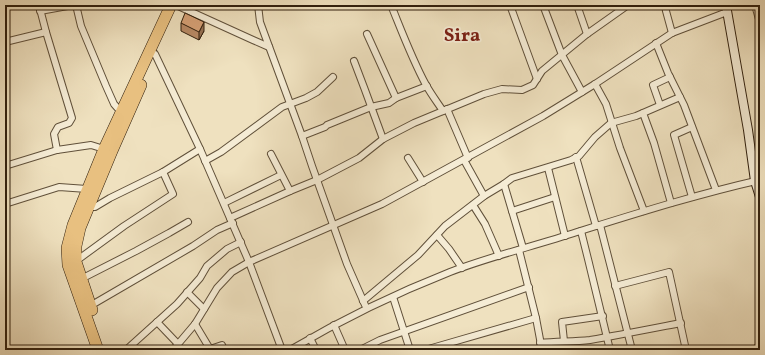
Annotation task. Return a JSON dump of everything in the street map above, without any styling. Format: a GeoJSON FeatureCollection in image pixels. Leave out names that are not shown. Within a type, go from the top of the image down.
{"type":"FeatureCollection","features":[{"type":"Feature","properties":{"kind":"highway"},"geometry":{"type":"LineString","coordinates":[[98,350],[68,265],[67,248],[73,225],[104,149],[150,52],[176,5]]}},
{"type":"Feature","properties":{"kind":"highway"},"geometry":{"type":"LineString","coordinates":[[105,350],[76,262],[76,246],[80,228],[176,5]]}},
{"type":"Feature","properties":{"kind":"highway"},"geometry":{"type":"LineString","coordinates":[[756,350],[760,349]]}},
{"type":"Feature","properties":{"kind":"main road"},"geometry":{"type":"LineString","coordinates":[[726,8],[758,180],[760,198]]}},
{"type":"Feature","properties":{"kind":"street"},"geometry":{"type":"LineString","coordinates":[[56,150],[54,134],[58,127],[69,124],[72,118],[40,8],[74,5],[81,26],[106,86],[114,104],[121,112]]}},
{"type":"Feature","properties":{"kind":"street"},"geometry":{"type":"LineString","coordinates":[[176,5],[269,46]]}},
{"type":"Feature","properties":{"kind":"street"},"geometry":{"type":"LineString","coordinates":[[258,5],[260,22],[291,104],[352,277],[366,308]]}},
{"type":"Feature","properties":{"kind":"street"},"geometry":{"type":"LineString","coordinates":[[391,5],[405,41],[427,86],[445,110],[484,196]]}},
{"type":"Feature","properties":{"kind":"street"},"geometry":{"type":"LineString","coordinates":[[510,5],[537,80]]}},
{"type":"Feature","properties":{"kind":"street"},"geometry":{"type":"LineString","coordinates":[[543,5],[562,55],[582,92]]}},
{"type":"Feature","properties":{"kind":"street"},"geometry":{"type":"LineString","coordinates":[[577,5],[587,34]]}},
{"type":"Feature","properties":{"kind":"street"},"geometry":{"type":"LineString","coordinates":[[90,306],[193,246],[231,221],[359,158],[383,139],[414,123],[484,94],[502,89],[522,90],[533,85],[542,71],[587,34],[628,5]]}},
{"type":"Feature","properties":{"kind":"street"},"geometry":{"type":"LineString","coordinates":[[665,5],[672,33]]}},
{"type":"Feature","properties":{"kind":"street"},"geometry":{"type":"LineString","coordinates":[[755,5],[760,22]]}},
{"type":"Feature","properties":{"kind":"street"},"geometry":{"type":"LineString","coordinates":[[173,350],[195,324],[216,288],[232,272],[249,262],[382,204],[424,182],[543,116],[595,84],[672,33],[726,8]]}},
{"type":"Feature","properties":{"kind":"street"},"geometry":{"type":"LineString","coordinates":[[5,42],[46,32]]}},
{"type":"Feature","properties":{"kind":"street"},"geometry":{"type":"LineString","coordinates":[[367,34],[396,98]]}},
{"type":"Feature","properties":{"kind":"street"},"geometry":{"type":"LineString","coordinates":[[656,43],[680,97],[716,190]]}},
{"type":"Feature","properties":{"kind":"street"},"geometry":{"type":"LineString","coordinates":[[155,54],[200,149],[241,242],[282,350]]}},
{"type":"Feature","properties":{"kind":"street"},"geometry":{"type":"LineString","coordinates":[[354,61],[383,139]]}},
{"type":"Feature","properties":{"kind":"street"},"geometry":{"type":"LineString","coordinates":[[205,161],[221,152],[282,107],[317,92],[333,77]]}},
{"type":"Feature","properties":{"kind":"street"},"geometry":{"type":"LineString","coordinates":[[660,105],[653,85],[670,77]]}},
{"type":"Feature","properties":{"kind":"street"},"geometry":{"type":"LineString","coordinates":[[595,84],[606,104],[611,123],[644,211]]}},
{"type":"Feature","properties":{"kind":"street"},"geometry":{"type":"LineString","coordinates":[[302,136],[371,107],[388,102],[427,86]]}},
{"type":"Feature","properties":{"kind":"street"},"geometry":{"type":"LineString","coordinates":[[363,301],[418,255],[446,226],[484,196],[512,178],[548,168],[579,156],[595,137],[611,123],[636,116],[680,97]]}},
{"type":"Feature","properties":{"kind":"street"},"geometry":{"type":"LineString","coordinates":[[643,113],[654,143],[672,203]]}},
{"type":"Feature","properties":{"kind":"street"},"geometry":{"type":"LineString","coordinates":[[692,127],[674,135],[692,197]]}},
{"type":"Feature","properties":{"kind":"street"},"geometry":{"type":"LineString","coordinates":[[5,166],[56,150],[91,145],[104,149]]}},
{"type":"Feature","properties":{"kind":"street"},"geometry":{"type":"LineString","coordinates":[[89,207],[95,207],[162,172],[200,149]]}},
{"type":"Feature","properties":{"kind":"street"},"geometry":{"type":"LineString","coordinates":[[271,154],[290,191]]}},
{"type":"Feature","properties":{"kind":"street"},"geometry":{"type":"LineString","coordinates":[[576,157],[616,286],[632,350]]}},
{"type":"Feature","properties":{"kind":"street"},"geometry":{"type":"LineString","coordinates":[[408,158],[424,182]]}},
{"type":"Feature","properties":{"kind":"street"},"geometry":{"type":"LineString","coordinates":[[548,168],[565,236]]}},
{"type":"Feature","properties":{"kind":"street"},"geometry":{"type":"LineString","coordinates":[[76,262],[124,226],[173,194],[162,172]]}},
{"type":"Feature","properties":{"kind":"street"},"geometry":{"type":"LineString","coordinates":[[224,203],[282,175]]}},
{"type":"Feature","properties":{"kind":"street"},"geometry":{"type":"LineString","coordinates":[[290,350],[366,308],[450,272],[644,211],[716,190],[758,180]]}},
{"type":"Feature","properties":{"kind":"street"},"geometry":{"type":"LineString","coordinates":[[504,184],[521,249],[541,347],[552,342],[589,340],[681,323]]}},
{"type":"Feature","properties":{"kind":"street"},"geometry":{"type":"LineString","coordinates":[[5,204],[59,187],[87,189]]}},
{"type":"Feature","properties":{"kind":"street"},"geometry":{"type":"LineString","coordinates":[[512,211],[555,197]]}},
{"type":"Feature","properties":{"kind":"street"},"geometry":{"type":"LineString","coordinates":[[473,205],[485,224],[499,256]]}},
{"type":"Feature","properties":{"kind":"street"},"geometry":{"type":"LineString","coordinates":[[81,279],[188,222]]}},
{"type":"Feature","properties":{"kind":"street"},"geometry":{"type":"LineString","coordinates":[[581,231],[610,350]]}},
{"type":"Feature","properties":{"kind":"street"},"geometry":{"type":"LineString","coordinates":[[437,236],[449,249],[462,268]]}},
{"type":"Feature","properties":{"kind":"street"},"geometry":{"type":"LineString","coordinates":[[126,350],[177,304],[200,278],[207,266],[227,249],[241,242]]}},
{"type":"Feature","properties":{"kind":"street"},"geometry":{"type":"LineString","coordinates":[[616,286],[669,272],[686,350]]}},
{"type":"Feature","properties":{"kind":"street"},"geometry":{"type":"LineString","coordinates":[[360,350],[380,340],[529,287]]}},
{"type":"Feature","properties":{"kind":"street"},"geometry":{"type":"LineString","coordinates":[[187,292],[204,308]]}},
{"type":"Feature","properties":{"kind":"street"},"geometry":{"type":"LineString","coordinates":[[393,297],[410,350]]}},
{"type":"Feature","properties":{"kind":"street"},"geometry":{"type":"LineString","coordinates":[[564,342],[562,322],[602,316]]}},
{"type":"Feature","properties":{"kind":"street"},"geometry":{"type":"LineString","coordinates":[[425,350],[536,318]]}},
{"type":"Feature","properties":{"kind":"street"},"geometry":{"type":"LineString","coordinates":[[157,322],[178,344]]}},
{"type":"Feature","properties":{"kind":"street"},"geometry":{"type":"LineString","coordinates":[[195,324],[210,349],[222,344],[224,350]]}},
{"type":"Feature","properties":{"kind":"street"},"geometry":{"type":"LineString","coordinates":[[334,325],[345,350]]}},
{"type":"Feature","properties":{"kind":"street"},"geometry":{"type":"LineString","coordinates":[[310,338],[316,350]]}},
{"type":"Feature","properties":{"kind":"building"},"geometry":{"type":"Polygon","coordinates":[[[185,13],[204,22],[199,32],[181,23],[185,13]]]}},
{"type":"Feature","properties":{"kind":"district","name":"Sira"},"geometry":{"type":"Point","coordinates":[462,34]}}]}
